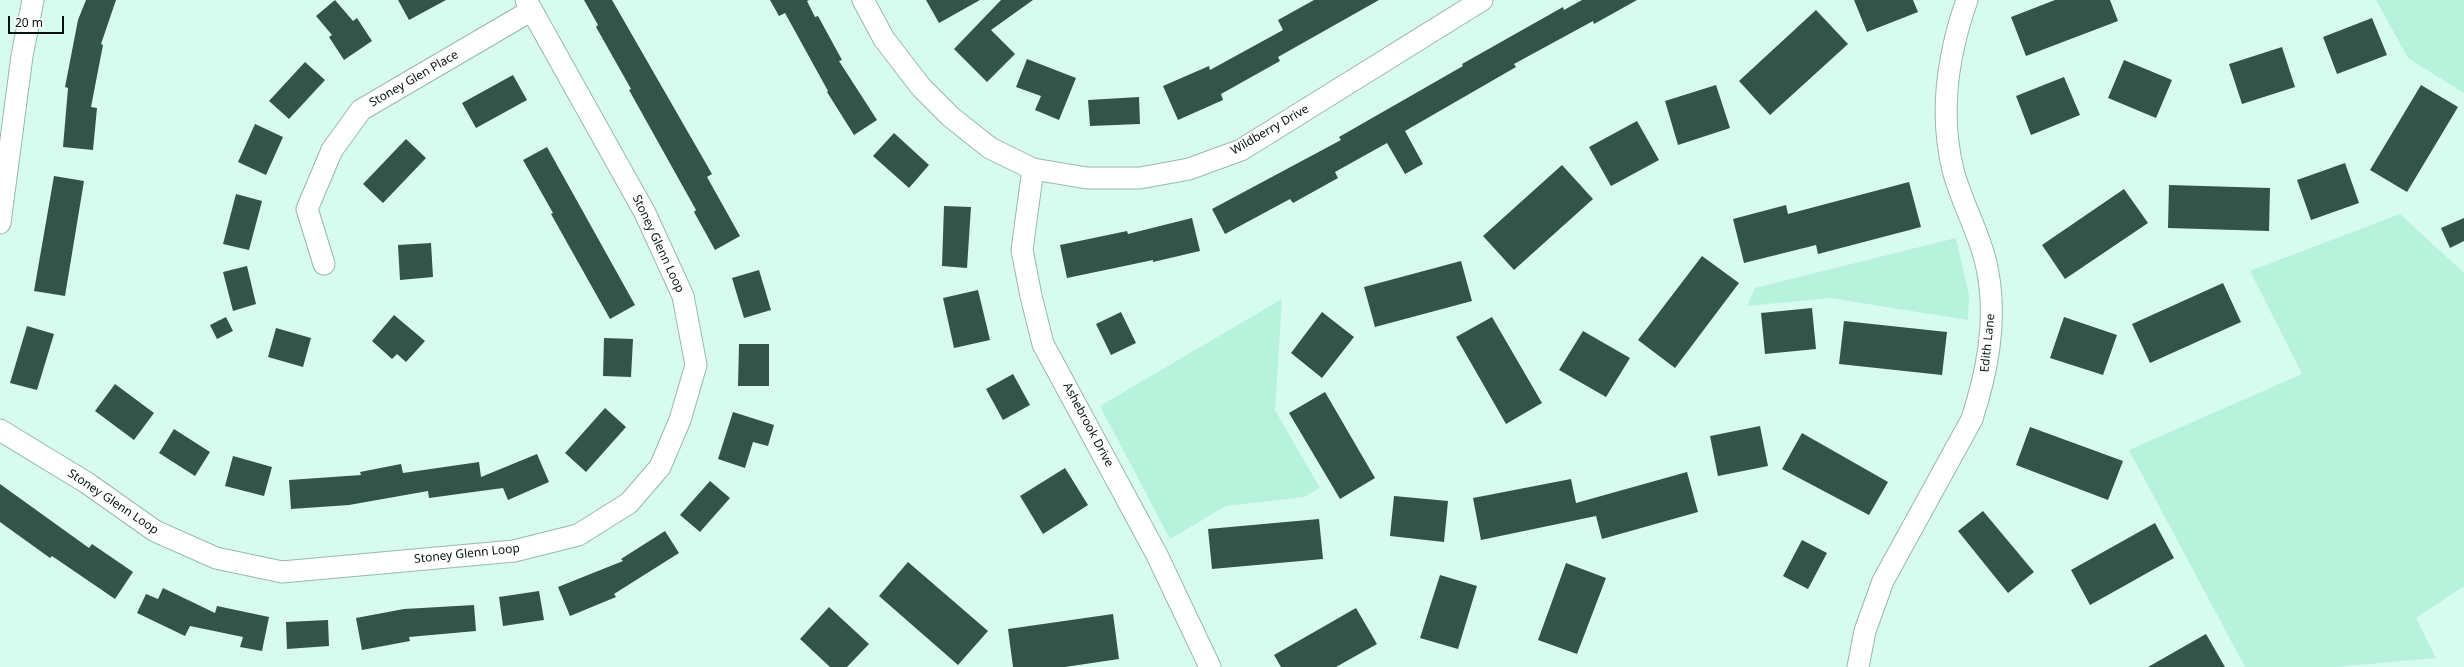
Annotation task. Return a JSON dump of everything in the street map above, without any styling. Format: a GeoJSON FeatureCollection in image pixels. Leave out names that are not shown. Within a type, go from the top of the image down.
{"type":"FeatureCollection","features":[{"type":"Feature","properties":{"kind":"street"},"geometry":{"type":"LineString","coordinates":[[0,223],[22,56],[33,0]]}},
{"type":"Feature","properties":{"kind":"street","name":"Wildberry Drive"},"geometry":{"type":"LineString","coordinates":[[862,0],[884,39],[921,87],[946,112],[990,148],[1033,169],[1087,178],[1140,178],[1189,169],[1234,153],[1482,0]]}},
{"type":"Feature","properties":{"kind":"street","name":"Edith Lane"},"geometry":{"type":"LineString","coordinates":[[1858,667],[1865,631],[1883,581],[1972,419],[1980,393],[1990,349],[1992,323],[1988,273],[1953,170],[1947,136],[1947,79],[1956,31],[1967,0]]}},
{"type":"Feature","properties":{"kind":"street","name":"Stoney Glen Place"},"geometry":{"type":"LineString","coordinates":[[324,264],[307,209],[332,150],[361,110],[529,5]]}},
{"type":"Feature","properties":{"kind":"street","name":"Stoney Glenn Loop"},"geometry":{"type":"LineString","coordinates":[[0,430],[87,483],[155,532],[216,558],[282,572],[514,551],[578,535],[628,503],[660,467],[680,420],[696,365],[683,296],[645,213],[529,5]]}},
{"type":"Feature","properties":{"kind":"street","name":"Ashebrook Drive"},"geometry":{"type":"LineString","coordinates":[[1033,169],[1022,250],[1031,296],[1043,344],[1157,555],[1210,667]]}},
{"type":"Feature","properties":{"kind":"green space"},"geometry":{"type":"Polygon","coordinates":[[[2376,0],[2464,0],[2464,93],[2408,58],[2376,0]]]}},
{"type":"Feature","properties":{"kind":"green space"},"geometry":{"type":"Polygon","coordinates":[[[2400,214],[2464,273],[2464,586],[2416,618],[2436,658],[2336,667],[2245,667],[2129,450],[2302,374],[2250,271],[2400,214]]]}},
{"type":"Feature","properties":{"kind":"green space"},"geometry":{"type":"Polygon","coordinates":[[[1956,238],[1969,296],[1968,320],[1830,298],[1747,306],[1755,288],[1956,238]]]}},
{"type":"Feature","properties":{"kind":"green space"},"geometry":{"type":"Polygon","coordinates":[[[1282,299],[1275,410],[1320,488],[1304,497],[1226,506],[1170,539],[1100,406],[1282,299]]]}},
{"type":"Feature","properties":{"kind":"building"},"geometry":{"type":"Polygon","coordinates":[[[86,0],[116,0],[101,44],[103,45],[91,107],[97,108],[93,150],[63,147],[68,88],[65,87],[78,20],[86,0]]]}},
{"type":"Feature","properties":{"kind":"building"},"geometry":{"type":"Polygon","coordinates":[[[335,0],[353,21],[357,18],[372,41],[344,60],[329,37],[332,35],[316,16],[335,0]]]}},
{"type":"Feature","properties":{"kind":"building"},"geometry":{"type":"Polygon","coordinates":[[[398,0],[446,0],[409,20],[398,0]]]}},
{"type":"Feature","properties":{"kind":"building"},"geometry":{"type":"Polygon","coordinates":[[[584,0],[612,0],[712,174],[707,177],[740,236],[715,250],[694,212],[696,210],[629,90],[631,89],[596,27],[598,25],[584,0]]]}},
{"type":"Feature","properties":{"kind":"building"},"geometry":{"type":"Polygon","coordinates":[[[770,0],[809,0],[807,1],[815,17],[818,16],[842,60],[839,61],[877,120],[854,135],[827,92],[828,91],[785,13],[779,16],[770,0]]]}},
{"type":"Feature","properties":{"kind":"building"},"geometry":{"type":"Polygon","coordinates":[[[926,0],[980,0],[939,23],[926,0]]]}},
{"type":"Feature","properties":{"kind":"building"},"geometry":{"type":"Polygon","coordinates":[[[1001,0],[1033,0],[991,30],[1015,54],[987,82],[954,49],[1001,0]]]}},
{"type":"Feature","properties":{"kind":"building"},"geometry":{"type":"Polygon","coordinates":[[[1314,0],[1379,0],[1278,57],[1280,61],[1221,94],[1223,100],[1178,120],[1163,86],[1209,66],[1210,70],[1283,30],[1278,20],[1314,0]]]}},
{"type":"Feature","properties":{"kind":"building"},"geometry":{"type":"Polygon","coordinates":[[[1582,0],[1637,0],[1594,24],[1593,21],[1514,64],[1516,67],[1405,131],[1423,164],[1405,174],[1387,143],[1335,172],[1338,178],[1293,203],[1290,199],[1225,234],[1212,209],[1341,140],[1339,137],[1463,66],[1462,64],[1563,7],[1564,10],[1582,0]]]}},
{"type":"Feature","properties":{"kind":"building"},"geometry":{"type":"Polygon","coordinates":[[[1854,0],[1913,0],[1918,12],[1867,32],[1854,0]]]}},
{"type":"Feature","properties":{"kind":"building"},"geometry":{"type":"Polygon","coordinates":[[[2055,0],[2110,0],[2118,21],[2026,56],[2011,17],[2055,0]]]}},
{"type":"Feature","properties":{"kind":"building"},"geometry":{"type":"Polygon","coordinates":[[[1816,10],[1848,44],[1770,115],[1739,81],[1816,10]]]}},
{"type":"Feature","properties":{"kind":"building"},"geometry":{"type":"Polygon","coordinates":[[[2372,18],[2387,55],[2337,74],[2323,37],[2372,18]]]}},
{"type":"Feature","properties":{"kind":"building"},"geometry":{"type":"Polygon","coordinates":[[[2282,47],[2295,87],[2242,104],[2229,64],[2282,47]]]}},
{"type":"Feature","properties":{"kind":"building"},"geometry":{"type":"Polygon","coordinates":[[[1027,59],[1076,78],[1059,120],[1035,110],[1041,96],[1016,87],[1027,59]]]}},
{"type":"Feature","properties":{"kind":"building"},"geometry":{"type":"Polygon","coordinates":[[[2124,60],[2172,80],[2156,118],[2108,98],[2124,60]]]}},
{"type":"Feature","properties":{"kind":"building"},"geometry":{"type":"Polygon","coordinates":[[[305,62],[325,80],[289,119],[269,101],[305,62]]]}},
{"type":"Feature","properties":{"kind":"building"},"geometry":{"type":"Polygon","coordinates":[[[513,75],[527,100],[476,128],[462,103],[513,75]]]}},
{"type":"Feature","properties":{"kind":"building"},"geometry":{"type":"Polygon","coordinates":[[[2064,77],[2080,115],[2031,135],[2016,96],[2064,77]]]}},
{"type":"Feature","properties":{"kind":"building"},"geometry":{"type":"Polygon","coordinates":[[[1716,85],[1730,128],[1678,145],[1665,101],[1716,85]]]}},
{"type":"Feature","properties":{"kind":"building"},"geometry":{"type":"Polygon","coordinates":[[[2421,85],[2458,107],[2407,192],[2370,170],[2421,85]]]}},
{"type":"Feature","properties":{"kind":"building"},"geometry":{"type":"Polygon","coordinates":[[[1139,97],[1140,124],[1090,126],[1088,100],[1139,97]]]}},
{"type":"Feature","properties":{"kind":"building"},"geometry":{"type":"Polygon","coordinates":[[[1637,121],[1659,160],[1611,186],[1589,147],[1637,121]]]}},
{"type":"Feature","properties":{"kind":"building"},"geometry":{"type":"Polygon","coordinates":[[[255,124],[283,137],[266,175],[238,162],[255,124]]]}},
{"type":"Feature","properties":{"kind":"building"},"geometry":{"type":"Polygon","coordinates":[[[894,133],[929,165],[909,188],[873,156],[894,133]]]}},
{"type":"Feature","properties":{"kind":"building"},"geometry":{"type":"Polygon","coordinates":[[[406,139],[426,158],[383,203],[363,184],[406,139]]]}},
{"type":"Feature","properties":{"kind":"building"},"geometry":{"type":"Polygon","coordinates":[[[547,147],[635,305],[610,319],[551,214],[553,213],[523,160],[547,147]]]}},
{"type":"Feature","properties":{"kind":"building"},"geometry":{"type":"Polygon","coordinates":[[[2345,163],[2359,203],[2311,220],[2297,180],[2345,163]]]}},
{"type":"Feature","properties":{"kind":"building"},"geometry":{"type":"Polygon","coordinates":[[[1562,165],[1593,199],[1514,270],[1483,236],[1562,165]]]}},
{"type":"Feature","properties":{"kind":"building"},"geometry":{"type":"Polygon","coordinates":[[[54,176],[84,181],[65,296],[34,291],[54,176]]]}},
{"type":"Feature","properties":{"kind":"building"},"geometry":{"type":"Polygon","coordinates":[[[1909,182],[1921,227],[1818,254],[1816,245],[1744,263],[1733,219],[1786,205],[1788,214],[1909,182]]]}},
{"type":"Feature","properties":{"kind":"building"},"geometry":{"type":"Polygon","coordinates":[[[2169,185],[2270,188],[2269,231],[2168,228],[2169,185]]]}},
{"type":"Feature","properties":{"kind":"building"},"geometry":{"type":"Polygon","coordinates":[[[2124,189],[2148,223],[2065,279],[2042,245],[2124,189]]]}},
{"type":"Feature","properties":{"kind":"building"},"geometry":{"type":"Polygon","coordinates":[[[236,194],[262,201],[249,250],[223,244],[236,194]]]}},
{"type":"Feature","properties":{"kind":"building"},"geometry":{"type":"Polygon","coordinates":[[[944,206],[971,207],[967,268],[942,266],[944,206]]]}},
{"type":"Feature","properties":{"kind":"building"},"geometry":{"type":"Polygon","coordinates":[[[1192,218],[1200,251],[1153,262],[1153,260],[1067,278],[1060,245],[1127,231],[1128,234],[1192,218]]]}},
{"type":"Feature","properties":{"kind":"building"},"geometry":{"type":"Polygon","coordinates":[[[2464,218],[2464,241],[2450,248],[2441,228],[2464,218]]]}},
{"type":"Feature","properties":{"kind":"building"},"geometry":{"type":"Polygon","coordinates":[[[431,243],[433,277],[400,280],[398,245],[431,243]]]}},
{"type":"Feature","properties":{"kind":"building"},"geometry":{"type":"Polygon","coordinates":[[[1702,256],[1739,283],[1675,368],[1638,340],[1702,256]]]}},
{"type":"Feature","properties":{"kind":"building"},"geometry":{"type":"Polygon","coordinates":[[[1461,261],[1472,301],[1375,327],[1364,287],[1461,261]]]}},
{"type":"Feature","properties":{"kind":"building"},"geometry":{"type":"Polygon","coordinates":[[[247,266],[256,304],[233,311],[223,272],[247,266]]]}},
{"type":"Feature","properties":{"kind":"building"},"geometry":{"type":"Polygon","coordinates":[[[759,270],[771,310],[744,318],[732,278],[759,270]]]}},
{"type":"Feature","properties":{"kind":"building"},"geometry":{"type":"Polygon","coordinates":[[[2223,283],[2241,322],[2150,363],[2132,324],[2223,283]]]}},
{"type":"Feature","properties":{"kind":"building"},"geometry":{"type":"Polygon","coordinates":[[[978,290],[990,340],[954,348],[943,298],[978,290]]]}},
{"type":"Feature","properties":{"kind":"building"},"geometry":{"type":"Polygon","coordinates":[[[1812,308],[1816,349],[1765,354],[1761,313],[1812,308]]]}},
{"type":"Feature","properties":{"kind":"building"},"geometry":{"type":"Polygon","coordinates":[[[1121,312],[1136,343],[1111,355],[1096,324],[1121,312]]]}},
{"type":"Feature","properties":{"kind":"building"},"geometry":{"type":"Polygon","coordinates":[[[1322,312],[1354,337],[1322,378],[1291,353],[1322,312]]]}},
{"type":"Feature","properties":{"kind":"building"},"geometry":{"type":"Polygon","coordinates":[[[394,315],[425,341],[406,362],[397,354],[392,359],[372,341],[394,315]]]}},
{"type":"Feature","properties":{"kind":"building"},"geometry":{"type":"Polygon","coordinates":[[[226,317],[233,331],[217,339],[210,325],[226,317]]]}},
{"type":"Feature","properties":{"kind":"building"},"geometry":{"type":"Polygon","coordinates":[[[1492,317],[1542,403],[1506,424],[1456,337],[1492,317]]]}},
{"type":"Feature","properties":{"kind":"building"},"geometry":{"type":"Polygon","coordinates":[[[2064,317],[2117,335],[2103,375],[2050,358],[2064,317]]]}},
{"type":"Feature","properties":{"kind":"building"},"geometry":{"type":"Polygon","coordinates":[[[1844,321],[1947,332],[1942,375],[1839,364],[1844,321]]]}},
{"type":"Feature","properties":{"kind":"building"},"geometry":{"type":"Polygon","coordinates":[[[27,326],[54,334],[37,390],[10,383],[27,326]]]}},
{"type":"Feature","properties":{"kind":"building"},"geometry":{"type":"Polygon","coordinates":[[[276,328],[311,338],[303,367],[268,357],[276,328]]]}},
{"type":"Feature","properties":{"kind":"building"},"geometry":{"type":"Polygon","coordinates":[[[1583,331],[1630,358],[1606,397],[1559,370],[1583,331]]]}},
{"type":"Feature","properties":{"kind":"building"},"geometry":{"type":"Polygon","coordinates":[[[604,338],[633,339],[631,377],[603,376],[604,338]]]}},
{"type":"Feature","properties":{"kind":"building"},"geometry":{"type":"Polygon","coordinates":[[[739,344],[769,344],[769,386],[738,386],[739,344]]]}},
{"type":"Feature","properties":{"kind":"building"},"geometry":{"type":"Polygon","coordinates":[[[1013,374],[1030,405],[1003,420],[986,389],[1013,374]]]}},
{"type":"Feature","properties":{"kind":"building"},"geometry":{"type":"Polygon","coordinates":[[[115,384],[154,413],[134,440],[95,411],[115,384]]]}},
{"type":"Feature","properties":{"kind":"building"},"geometry":{"type":"Polygon","coordinates":[[[1325,392],[1375,478],[1340,499],[1289,413],[1325,392]]]}},
{"type":"Feature","properties":{"kind":"building"},"geometry":{"type":"Polygon","coordinates":[[[605,408],[626,427],[586,472],[565,453],[605,408]]]}},
{"type":"Feature","properties":{"kind":"building"},"geometry":{"type":"Polygon","coordinates":[[[733,412],[774,425],[768,446],[753,442],[745,468],[718,459],[733,412]]]}},
{"type":"Feature","properties":{"kind":"building"},"geometry":{"type":"Polygon","coordinates":[[[1760,426],[1768,466],[1718,476],[1710,436],[1760,426]]]}},
{"type":"Feature","properties":{"kind":"building"},"geometry":{"type":"Polygon","coordinates":[[[2030,427],[2123,461],[2108,500],[2016,465],[2030,427]]]}},
{"type":"Feature","properties":{"kind":"building"},"geometry":{"type":"Polygon","coordinates":[[[174,429],[210,452],[195,476],[159,453],[174,429]]]}},
{"type":"Feature","properties":{"kind":"building"},"geometry":{"type":"Polygon","coordinates":[[[1802,433],[1888,482],[1869,515],[1782,469],[1802,433]]]}},
{"type":"Feature","properties":{"kind":"building"},"geometry":{"type":"Polygon","coordinates":[[[537,454],[549,482],[508,500],[503,488],[429,498],[428,491],[349,505],[291,509],[289,480],[361,475],[360,472],[401,464],[403,473],[479,462],[481,477],[537,454]]]}},
{"type":"Feature","properties":{"kind":"building"},"geometry":{"type":"Polygon","coordinates":[[[233,456],[272,467],[264,496],[225,486],[233,456]]]}},
{"type":"Feature","properties":{"kind":"building"},"geometry":{"type":"Polygon","coordinates":[[[1065,468],[1088,505],[1043,534],[1020,496],[1065,468]]]}},
{"type":"Feature","properties":{"kind":"building"},"geometry":{"type":"Polygon","coordinates":[[[1687,472],[1698,512],[1602,539],[1596,516],[1481,540],[1473,498],[1571,479],[1576,503],[1687,472]]]}},
{"type":"Feature","properties":{"kind":"building"},"geometry":{"type":"Polygon","coordinates":[[[710,481],[730,498],[700,532],[680,515],[710,481]]]}},
{"type":"Feature","properties":{"kind":"building"},"geometry":{"type":"Polygon","coordinates":[[[0,484],[89,548],[92,544],[133,572],[115,599],[52,556],[50,558],[0,522],[0,484]]]}},
{"type":"Feature","properties":{"kind":"building"},"geometry":{"type":"Polygon","coordinates":[[[1394,496],[1448,501],[1444,542],[1390,536],[1394,496]]]}},
{"type":"Feature","properties":{"kind":"building"},"geometry":{"type":"Polygon","coordinates":[[[1983,511],[2034,572],[2008,593],[1958,531],[1983,511]]]}},
{"type":"Feature","properties":{"kind":"building"},"geometry":{"type":"Polygon","coordinates":[[[1319,519],[1323,559],[1212,569],[1208,529],[1319,519]]]}},
{"type":"Feature","properties":{"kind":"building"},"geometry":{"type":"Polygon","coordinates":[[[2155,523],[2174,558],[2090,605],[2071,570],[2155,523]]]}},
{"type":"Feature","properties":{"kind":"building"},"geometry":{"type":"Polygon","coordinates":[[[665,531],[679,553],[614,594],[616,597],[570,616],[558,587],[623,561],[621,559],[665,531]]]}},
{"type":"Feature","properties":{"kind":"building"},"geometry":{"type":"Polygon","coordinates":[[[1802,540],[1827,553],[1808,589],[1783,576],[1802,540]]]}},
{"type":"Feature","properties":{"kind":"building"},"geometry":{"type":"Polygon","coordinates":[[[908,562],[988,631],[958,665],[879,596],[908,562]]]}},
{"type":"Feature","properties":{"kind":"building"},"geometry":{"type":"Polygon","coordinates":[[[1566,563],[1606,578],[1577,654],[1538,640],[1566,563]]]}},
{"type":"Feature","properties":{"kind":"building"},"geometry":{"type":"Polygon","coordinates":[[[1440,575],[1477,586],[1458,649],[1420,638],[1440,575]]]}},
{"type":"Feature","properties":{"kind":"building"},"geometry":{"type":"Polygon","coordinates":[[[163,588],[215,613],[217,606],[269,617],[262,651],[240,647],[243,637],[190,626],[185,636],[137,613],[146,594],[158,599],[163,588]]]}},
{"type":"Feature","properties":{"kind":"building"},"geometry":{"type":"Polygon","coordinates":[[[539,591],[544,620],[503,626],[499,597],[539,591]]]}},
{"type":"Feature","properties":{"kind":"building"},"geometry":{"type":"Polygon","coordinates":[[[474,605],[476,631],[409,637],[410,641],[362,650],[356,618],[404,609],[474,605]]]}},
{"type":"Feature","properties":{"kind":"building"},"geometry":{"type":"Polygon","coordinates":[[[829,607],[869,644],[847,667],[830,667],[800,639],[829,607]]]}},
{"type":"Feature","properties":{"kind":"building"},"geometry":{"type":"Polygon","coordinates":[[[1356,608],[1377,644],[1336,667],[1281,667],[1274,655],[1356,608]]]}},
{"type":"Feature","properties":{"kind":"building"},"geometry":{"type":"Polygon","coordinates":[[[1113,614],[1119,659],[1065,667],[1013,667],[1008,629],[1113,614]]]}},
{"type":"Feature","properties":{"kind":"building"},"geometry":{"type":"Polygon","coordinates":[[[328,620],[329,646],[287,649],[286,622],[328,620]]]}},
{"type":"Feature","properties":{"kind":"building"},"geometry":{"type":"Polygon","coordinates":[[[2206,634],[2225,667],[2148,667],[2206,634]]]}}]}
